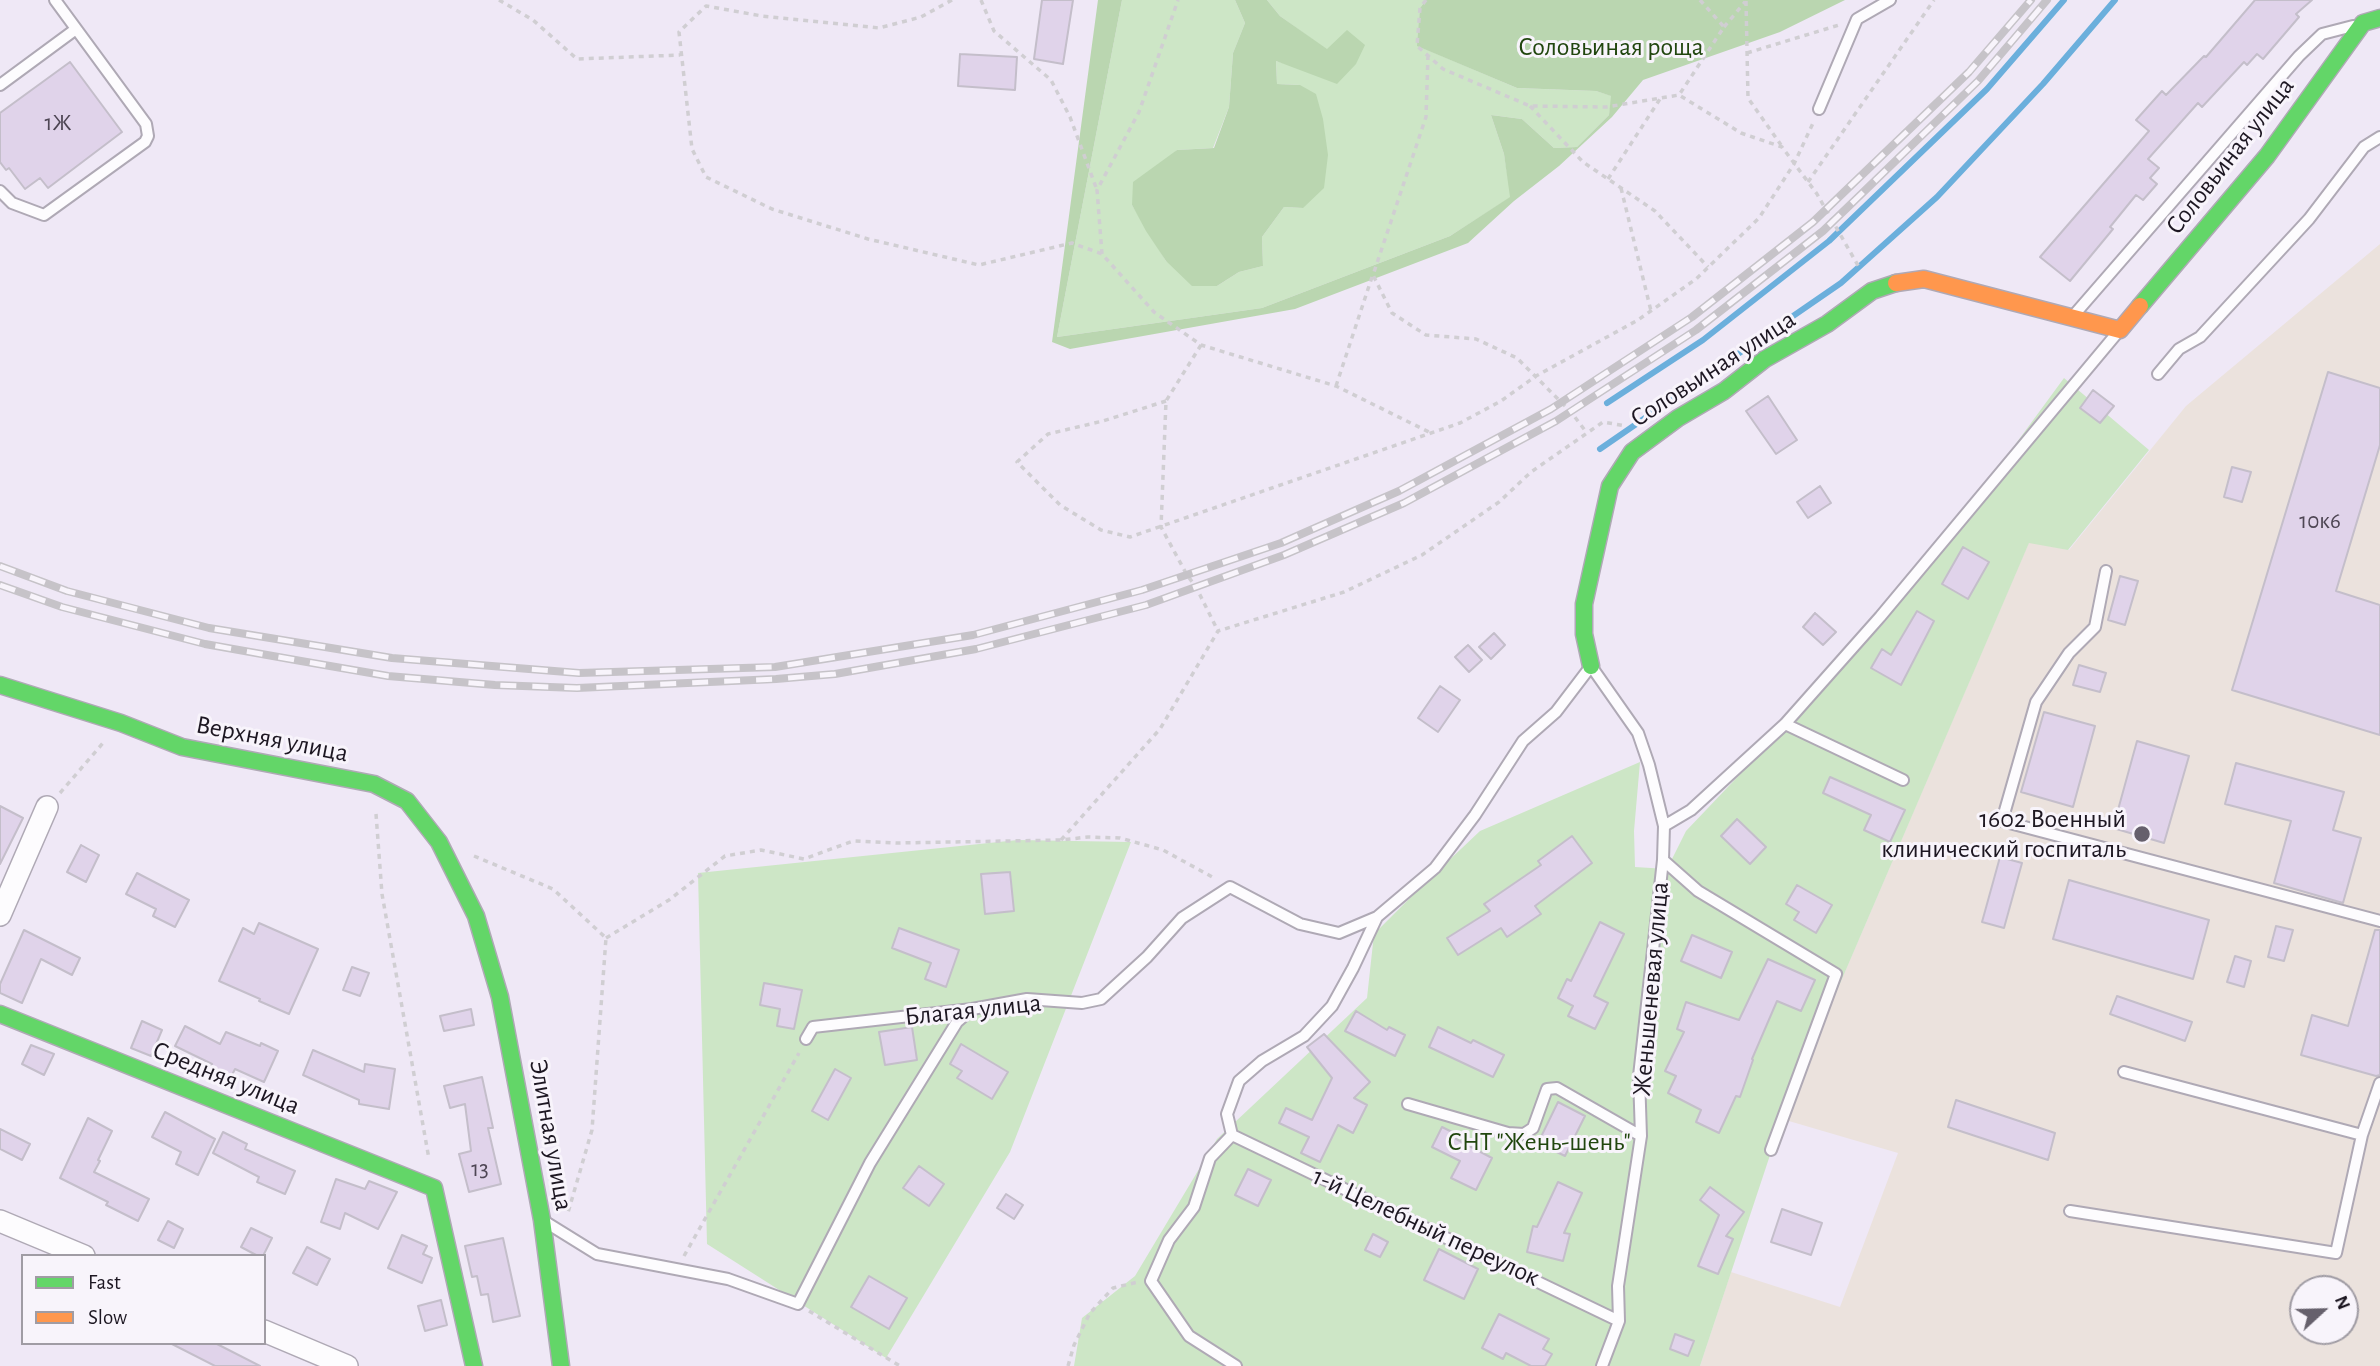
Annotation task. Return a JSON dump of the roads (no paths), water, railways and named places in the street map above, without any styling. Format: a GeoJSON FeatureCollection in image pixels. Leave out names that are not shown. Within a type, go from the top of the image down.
{"type":"FeatureCollection","features":[{"type":"Feature","properties":{"kind":"street"},"geometry":{"type":"LineString","coordinates":[[2363,23],[2380,18]]}},
{"type":"Feature","properties":{"kind":"street","name":"Соловьиная улица"},"geometry":{"type":"LineString","coordinates":[[1591,666],[1584,634],[1584,604],[1610,486],[1632,452],[1659,431],[1724,391],[1765,359],[1827,324],[1872,290],[1902,281],[1924,279],[2120,330],[2267,156],[2363,23]]}},
{"type":"Feature","properties":{"kind":"street","name":"Верхняя улица"},"geometry":{"type":"LineString","coordinates":[[0,685],[121,723],[182,747],[374,784],[407,801],[439,842],[476,916]]}},
{"type":"Feature","properties":{"kind":"street"},"geometry":{"type":"LineString","coordinates":[[0,915],[47,807]]}},
{"type":"Feature","properties":{"kind":"street","name":"Элитная улица"},"geometry":{"type":"LineString","coordinates":[[476,916],[500,997],[542,1220],[561,1366]]}},
{"type":"Feature","properties":{"kind":"street","name":"Средняя улица"},"geometry":{"type":"LineString","coordinates":[[0,1014],[434,1188],[474,1366]]}},
{"type":"Feature","properties":{"kind":"street"},"geometry":{"type":"LineString","coordinates":[[0,1221],[78,1254]]}},
{"type":"Feature","properties":{"kind":"street"},"geometry":{"type":"LineString","coordinates":[[266,1332],[347,1366]]}},
{"type":"Feature","properties":{"kind":"lane"},"geometry":{"type":"LineString","coordinates":[[0,191],[12,203],[44,215],[145,142],[148,136],[146,124],[55,0]]}},
{"type":"Feature","properties":{"kind":"lane"},"geometry":{"type":"LineString","coordinates":[[1819,109],[1857,19],[1890,0]]}},
{"type":"Feature","properties":{"kind":"lane"},"geometry":{"type":"LineString","coordinates":[[2072,317],[2299,56],[2322,34],[2363,23]]}},
{"type":"Feature","properties":{"kind":"lane"},"geometry":{"type":"LineString","coordinates":[[0,85],[76,29]]}},
{"type":"Feature","properties":{"kind":"lane"},"geometry":{"type":"LineString","coordinates":[[2158,374],[2179,349],[2200,337],[2309,219],[2364,147],[2380,137]]}},
{"type":"Feature","properties":{"kind":"lane","name":"Соловьиная улица"},"geometry":{"type":"LineString","coordinates":[[1664,826],[1691,810],[1785,724],[1889,606],[2120,330]]}},
{"type":"Feature","properties":{"kind":"lane"},"geometry":{"type":"LineString","coordinates":[[2106,571],[2095,627],[2069,653],[2036,702],[2001,821],[2380,921]]}},
{"type":"Feature","properties":{"kind":"lane"},"geometry":{"type":"LineString","coordinates":[[1236,1366],[1189,1336],[1151,1281],[1169,1240],[1194,1207],[1210,1158],[1232,1135],[1227,1114],[1239,1081],[1262,1061],[1304,1036],[1332,1006],[1377,917],[1435,868],[1475,815],[1523,741],[1556,712],[1591,666]]}},
{"type":"Feature","properties":{"kind":"lane","name":"Соловьиная улица"},"geometry":{"type":"LineString","coordinates":[[1591,666],[1638,733],[1664,826],[1663,860]]}},
{"type":"Feature","properties":{"kind":"lane"},"geometry":{"type":"LineString","coordinates":[[1785,724],[1903,779]]}},
{"type":"Feature","properties":{"kind":"lane"},"geometry":{"type":"LineString","coordinates":[[1663,860],[1698,891],[1836,974],[1772,1150]]}},
{"type":"Feature","properties":{"kind":"lane","name":"Женьшеневая улица"},"geometry":{"type":"LineString","coordinates":[[1602,1366],[1619,1321],[1618,1286],[1641,1136],[1639,1076],[1663,860]]}},
{"type":"Feature","properties":{"kind":"lane","name":"Благая улица"},"geometry":{"type":"LineString","coordinates":[[806,1039],[813,1027],[972,1009],[1027,999],[1082,1003],[1101,999],[1147,957],[1182,918],[1230,887],[1300,924],[1339,933],[1377,917]]}},
{"type":"Feature","properties":{"kind":"lane"},"geometry":{"type":"LineString","coordinates":[[542,1220],[597,1254],[728,1279],[798,1304],[870,1163],[957,1022],[972,1009]]}},
{"type":"Feature","properties":{"kind":"lane"},"geometry":{"type":"LineString","coordinates":[[2124,1072],[2362,1135]]}},
{"type":"Feature","properties":{"kind":"lane"},"geometry":{"type":"LineString","coordinates":[[2070,1211],[2336,1253],[2362,1135],[2380,1083]]}},
{"type":"Feature","properties":{"kind":"lane"},"geometry":{"type":"LineString","coordinates":[[1408,1104],[1508,1133],[1524,1134],[1533,1128],[1547,1089],[1557,1088],[1641,1136]]}},
{"type":"Feature","properties":{"kind":"lane","name":"1-й Целебный переулок"},"geometry":{"type":"LineString","coordinates":[[1232,1135],[1619,1321]]}},
{"type":"Feature","properties":{"kind":"waterway"},"geometry":{"type":"LineString","coordinates":[[1607,403],[1703,340],[1829,241],[1987,89],[2064,0]]}},
{"type":"Feature","properties":{"kind":"waterway"},"geometry":{"type":"LineString","coordinates":[[1600,449],[1841,283],[1937,197],[2043,84],[2115,0]]}},
{"type":"Feature","properties":{"kind":"railway"},"geometry":{"type":"LineString","coordinates":[[0,566],[67,591],[209,628],[392,658],[579,673],[775,667],[973,635],[1142,590],[1281,543],[1399,491],[1551,409],[1692,317],[1813,222],[1969,72],[2031,0]]}},
{"type":"Feature","properties":{"kind":"railway"},"geometry":{"type":"LineString","coordinates":[[0,585],[62,607],[205,644],[388,676],[495,685],[577,688],[835,674],[976,649],[1146,605],[1284,555],[1404,503],[1556,421],[1696,330],[1823,231],[1978,81],[2047,0]]}},
{"type":"Feature","properties":{"kind":"place","name":"1602 Военный клинический госпиталь"},"geometry":{"type":"Point","coordinates":[2142,834]}},
{"type":"Feature","properties":{"kind":"park label","name":"Соловьиная роща"},"geometry":{"type":"Point","coordinates":[1611,47]}},
{"type":"Feature","properties":{"kind":"park label","name":"СНТ \"Жень-шень\""},"geometry":{"type":"Point","coordinates":[1539,1142]}}]}
